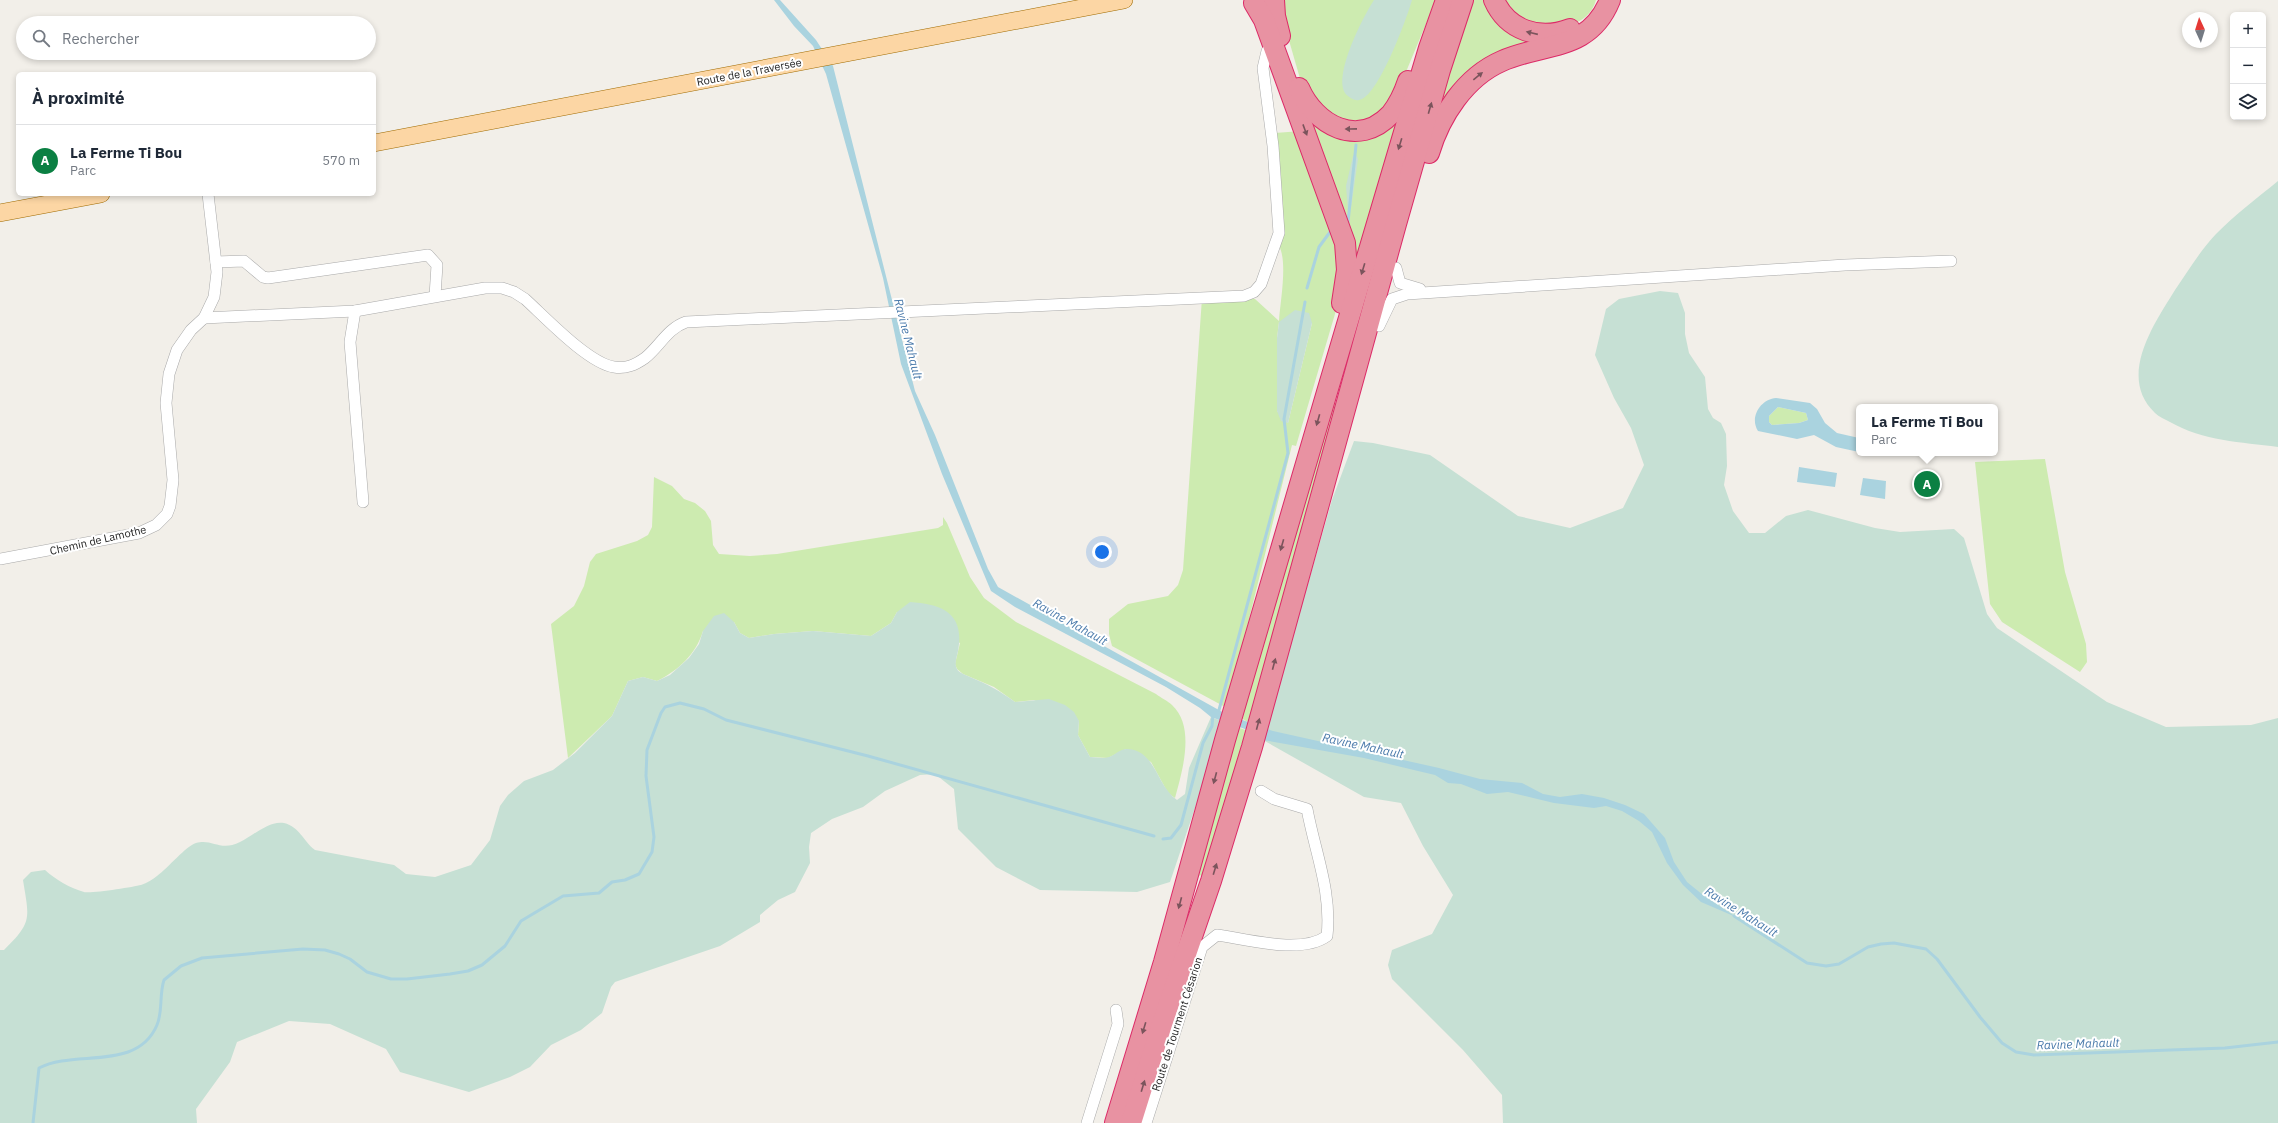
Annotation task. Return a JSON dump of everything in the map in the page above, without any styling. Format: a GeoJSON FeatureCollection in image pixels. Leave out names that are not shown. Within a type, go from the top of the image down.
{"type":"FeatureCollection","features":[{"type":"Feature","properties":{"kind":"highway"},"geometry":{"type":"LineString","coordinates":[[1274,0],[1275,16],[1288,59],[1306,102],[1310,109],[1327,123],[1346,130],[1360,129],[1375,125],[1383,121],[1396,108],[1401,100],[1418,56],[1445,3]]}},
{"type":"Feature","properties":{"kind":"highway"},"geometry":{"type":"LineString","coordinates":[[1132,1123],[1162,1024],[1211,881],[1252,747],[1311,529],[1440,70],[1463,0]]}},
{"type":"Feature","properties":{"kind":"highway"},"geometry":{"type":"LineString","coordinates":[[1494,0],[1505,18],[1514,26],[1526,32],[1544,35],[1558,34],[1579,24],[1590,14],[1598,0]]}},
{"type":"Feature","properties":{"kind":"highway"},"geometry":{"type":"LineString","coordinates":[[1311,529],[1379,326],[1433,138],[1460,94],[1484,72],[1501,61],[1572,42],[1589,32],[1605,11],[1610,0]]}},
{"type":"Feature","properties":{"kind":"highway"},"geometry":{"type":"LineString","coordinates":[[1255,1],[1264,20],[1315,158],[1347,251],[1347,270],[1327,392]]}},
{"type":"Feature","properties":{"kind":"highway"},"geometry":{"type":"LineString","coordinates":[[1115,1123],[1164,962],[1225,740],[1327,392],[1425,62],[1445,3]]}},
{"type":"Feature","properties":{"kind":"main road","name":"Route de la Traversée"},"geometry":{"type":"LineString","coordinates":[[376,143],[1124,0]]}},
{"type":"Feature","properties":{"kind":"main road"},"geometry":{"type":"LineString","coordinates":[[0,213],[89,196]]}},
{"type":"Feature","properties":{"kind":"street"},"geometry":{"type":"LineString","coordinates":[[204,318],[355,311],[484,288],[502,288],[514,292],[589,356],[605,365],[622,368],[629,367],[646,357],[675,328],[686,322],[1239,297],[1254,292],[1261,284],[1279,233],[1273,146],[1263,68],[1265,56],[1273,46]]}},
{"type":"Feature","properties":{"kind":"street","name":"Chemin de Lamothe"},"geometry":{"type":"LineString","coordinates":[[0,559],[139,533],[156,525],[167,514],[173,496],[166,403],[169,374],[173,357],[181,342],[204,318],[214,297],[216,262],[208,196]]}},
{"type":"Feature","properties":{"kind":"street"},"geometry":{"type":"LineString","coordinates":[[216,262],[244,261],[263,277],[268,278],[428,256],[437,264],[435,296]]}},
{"type":"Feature","properties":{"kind":"street"},"geometry":{"type":"LineString","coordinates":[[1379,326],[1390,302],[1395,297],[1441,291],[1845,265],[1951,261]]}},
{"type":"Feature","properties":{"kind":"street"},"geometry":{"type":"LineString","coordinates":[[1396,268],[1398,280],[1403,286],[1441,291]]}},
{"type":"Feature","properties":{"kind":"street"},"geometry":{"type":"LineString","coordinates":[[355,311],[350,342],[363,502]]}},
{"type":"Feature","properties":{"kind":"street","name":"Route de Tourment Césarion"},"geometry":{"type":"LineString","coordinates":[[1146,1123],[1202,947],[1217,935],[1296,945],[1318,943],[1327,936],[1329,918],[1325,880],[1307,809],[1274,799],[1261,791]]}},
{"type":"Feature","properties":{"kind":"street"},"geometry":{"type":"LineString","coordinates":[[1087,1123],[1118,1024],[1116,1010]]}},
{"type":"Feature","properties":{"kind":"green space"},"geometry":{"type":"Polygon","coordinates":[[[1283,0],[1436,0],[1403,79],[1381,119],[1334,122],[1301,82],[1286,30],[1283,0]]]}},
{"type":"Feature","properties":{"kind":"green space"},"geometry":{"type":"Polygon","coordinates":[[[1374,0],[1412,0],[1398,39],[1383,72],[1367,96],[1356,100],[1348,96],[1343,88],[1345,63],[1356,33],[1374,0]]]}},
{"type":"Feature","properties":{"kind":"green space"},"geometry":{"type":"Polygon","coordinates":[[[1472,0],[1487,0],[1546,42],[1500,59],[1431,132],[1472,0]]]}},
{"type":"Feature","properties":{"kind":"green space"},"geometry":{"type":"Polygon","coordinates":[[[1499,0],[1596,0],[1592,9],[1586,16],[1571,25],[1534,31],[1499,0]]]}},
{"type":"Feature","properties":{"kind":"green space"},"geometry":{"type":"Polygon","coordinates":[[[1308,116],[1321,128],[1398,117],[1356,265],[1308,116]]]}},
{"type":"Feature","properties":{"kind":"green space"},"geometry":{"type":"Polygon","coordinates":[[[1301,131],[1337,234],[1340,297],[1296,446],[1292,445],[1227,708],[1112,646],[1109,634],[1109,619],[1128,604],[1168,596],[1178,585],[1183,570],[1202,298],[1244,296],[1255,299],[1279,321],[1283,283],[1283,262],[1282,253],[1279,246],[1275,133],[1301,131]],[[1279,322],[1277,338],[1277,411],[1288,423],[1312,323],[1279,322]]]}},
{"type":"Feature","properties":{"kind":"green space"},"geometry":{"type":"Polygon","coordinates":[[[1356,155],[1358,159],[1351,208],[1348,210],[1346,186],[1353,156],[1356,155]]]}},
{"type":"Feature","properties":{"kind":"green space"},"geometry":{"type":"Polygon","coordinates":[[[2278,181],[2278,447],[2209,437],[2183,428],[2160,417],[2144,399],[2139,383],[2139,367],[2149,334],[2175,290],[2199,254],[2223,227],[2278,181]]]}},
{"type":"Feature","properties":{"kind":"green space"},"geometry":{"type":"Polygon","coordinates":[[[1660,291],[1678,293],[1685,313],[1685,334],[1689,353],[1705,377],[1708,409],[1713,418],[1721,423],[1726,434],[1727,466],[1724,485],[1733,511],[1749,533],[1765,533],[1786,516],[1808,510],[1875,528],[1900,532],[1954,529],[1964,538],[1987,614],[1997,628],[2107,702],[2166,727],[2251,725],[2278,718],[2278,1123],[1503,1123],[1502,1095],[1463,1050],[1392,979],[1388,965],[1392,950],[1432,934],[1453,895],[1423,846],[1401,803],[1364,797],[1263,740],[1332,500],[1354,441],[1373,443],[1430,455],[1518,516],[1570,528],[1623,508],[1644,465],[1631,428],[1614,398],[1595,355],[1606,309],[1619,299],[1660,291]]]}},
{"type":"Feature","properties":{"kind":"green space"},"geometry":{"type":"Polygon","coordinates":[[[1295,310],[1309,313],[1312,323],[1288,423],[1281,421],[1277,411],[1277,338],[1279,322],[1295,310]]]}},
{"type":"Feature","properties":{"kind":"green space"},"geometry":{"type":"Polygon","coordinates":[[[1332,401],[1341,405],[1251,724],[1241,718],[1332,401]]]}},
{"type":"Feature","properties":{"kind":"green space"},"geometry":{"type":"Polygon","coordinates":[[[1778,407],[1806,413],[1808,420],[1799,423],[1772,425],[1769,422],[1769,416],[1778,407]]]}},
{"type":"Feature","properties":{"kind":"green space"},"geometry":{"type":"Polygon","coordinates":[[[2045,459],[2065,572],[2086,644],[2087,662],[2080,672],[2002,622],[1990,604],[1975,462],[2045,459]]]}},
{"type":"Feature","properties":{"kind":"green space"},"geometry":{"type":"Polygon","coordinates":[[[654,477],[672,486],[684,499],[695,503],[705,511],[711,521],[713,545],[719,554],[750,556],[777,554],[938,528],[943,525],[943,517],[970,577],[984,598],[1016,622],[1156,694],[1172,705],[1179,714],[1184,725],[1185,737],[1185,750],[1181,776],[1175,798],[1168,793],[1151,762],[1126,749],[1108,758],[1090,757],[1078,735],[1079,721],[1034,700],[1015,702],[994,687],[963,674],[957,669],[955,664],[960,643],[897,612],[891,623],[871,636],[813,631],[774,634],[749,638],[740,633],[734,622],[703,631],[691,654],[665,677],[657,681],[643,677],[628,681],[612,716],[568,758],[551,624],[574,606],[584,586],[590,562],[596,554],[637,541],[648,535],[652,527],[654,477]]]}},
{"type":"Feature","properties":{"kind":"green space"},"geometry":{"type":"Polygon","coordinates":[[[910,602],[932,605],[942,609],[949,613],[955,620],[959,638],[956,667],[959,672],[982,682],[1015,702],[1049,699],[1065,705],[1074,712],[1079,721],[1078,735],[1090,757],[1107,758],[1125,749],[1137,751],[1145,756],[1150,762],[1164,786],[1177,800],[1185,794],[1189,768],[1211,717],[1224,722],[1170,882],[1137,892],[1040,890],[996,867],[958,829],[954,789],[935,774],[920,775],[885,791],[863,807],[832,819],[811,833],[809,847],[810,863],[795,892],[778,900],[760,915],[760,922],[720,946],[615,982],[611,987],[602,1013],[581,1030],[551,1045],[530,1067],[510,1077],[469,1092],[400,1072],[386,1049],[330,1024],[289,1021],[237,1042],[230,1062],[196,1109],[197,1123],[0,1123],[0,950],[4,950],[20,933],[27,919],[27,903],[23,880],[31,872],[45,870],[63,883],[84,892],[136,886],[141,885],[155,877],[187,848],[196,843],[207,842],[227,846],[233,845],[267,826],[284,823],[298,831],[315,850],[394,865],[406,874],[435,877],[471,865],[490,840],[500,806],[508,795],[524,781],[553,770],[575,753],[612,716],[628,681],[643,677],[657,681],[670,675],[689,658],[699,644],[703,631],[714,616],[724,613],[734,622],[740,633],[749,638],[774,634],[813,631],[871,636],[891,623],[897,612],[910,602]]]}},
{"type":"Feature","properties":{"kind":"green space"},"geometry":{"type":"Polygon","coordinates":[[[1237,727],[1251,732],[1206,874],[1198,876],[1237,727]]]}},
{"type":"Feature","properties":{"kind":"water"},"geometry":{"type":"Polygon","coordinates":[[[774,0],[780,0],[816,40],[833,66],[915,391],[935,435],[988,569],[998,587],[1226,714],[1273,731],[1439,768],[1480,779],[1522,783],[1543,794],[1560,797],[1582,794],[1604,798],[1625,805],[1644,814],[1665,838],[1674,862],[1687,882],[1703,895],[1736,917],[1701,902],[1683,885],[1667,863],[1652,832],[1639,821],[1622,811],[1606,806],[1594,808],[1554,803],[1508,792],[1487,794],[1461,784],[1448,783],[1435,775],[1364,758],[1263,740],[1245,729],[1211,717],[1200,708],[1166,687],[1015,607],[991,591],[942,474],[901,364],[883,278],[826,74],[813,46],[794,26],[774,0]]]}},
{"type":"Feature","properties":{"kind":"water"},"geometry":{"type":"Polygon","coordinates":[[[1776,398],[1810,403],[1817,409],[1825,423],[1837,433],[1856,437],[1856,451],[1836,447],[1814,435],[1797,439],[1758,431],[1755,420],[1756,415],[1761,405],[1776,398]],[[1778,407],[1769,416],[1769,422],[1772,425],[1799,423],[1808,420],[1806,413],[1778,407]]]}},
{"type":"Feature","properties":{"kind":"water"},"geometry":{"type":"Polygon","coordinates":[[[1799,467],[1837,473],[1835,487],[1797,482],[1799,467]]]}},
{"type":"Feature","properties":{"kind":"water"},"geometry":{"type":"Polygon","coordinates":[[[1863,478],[1886,481],[1885,499],[1860,495],[1863,478]]]}},
{"type":"Feature","properties":{"kind":"waterway"},"geometry":{"type":"LineString","coordinates":[[1348,222],[1356,145]]}},
{"type":"Feature","properties":{"kind":"waterway"},"geometry":{"type":"LineString","coordinates":[[1307,288],[1319,247],[1330,232]]}},
{"type":"Feature","properties":{"kind":"waterway"},"geometry":{"type":"LineString","coordinates":[[1219,710],[1288,453],[1284,419],[1305,302]]}},
{"type":"Feature","properties":{"kind":"waterway"},"geometry":{"type":"LineString","coordinates":[[33,1123],[39,1068],[70,1060],[120,1054],[135,1049],[148,1040],[159,1020],[164,980],[181,966],[202,958],[303,949],[325,950],[339,954],[350,959],[367,972],[391,979],[407,979],[468,971],[482,965],[505,946],[521,921],[563,896],[599,893],[612,882],[625,880],[639,874],[652,852],[654,837],[646,776],[647,750],[661,713],[665,707],[680,703],[704,709],[726,720],[868,756],[1154,836]]}},
{"type":"Feature","properties":{"kind":"waterway"},"geometry":{"type":"LineString","coordinates":[[1163,839],[1171,838],[1181,825],[1203,743],[1212,726],[1213,714]]}},
{"type":"Feature","properties":{"kind":"waterway","name":"Ravine Mahault"},"geometry":{"type":"LineString","coordinates":[[1734,916],[1807,963],[1826,966],[1839,964],[1868,947],[1881,944],[1894,943],[1926,949],[1937,959],[1980,1017],[2002,1043],[2016,1052],[2034,1055],[2225,1048],[2278,1042]]}},
{"type":"Feature","properties":{"kind":"place","name":"La Ferme Ti Bou"},"geometry":{"type":"Point","coordinates":[1927,484]}}]}
